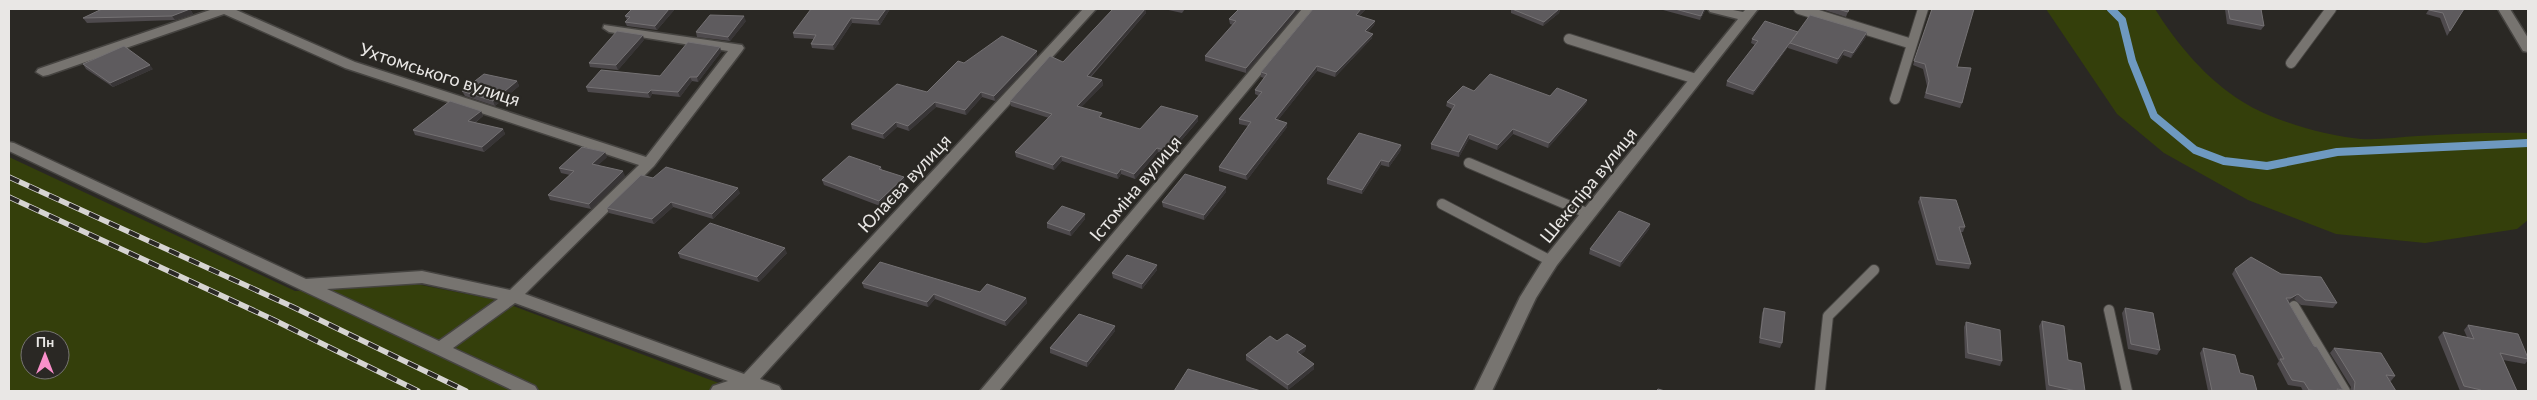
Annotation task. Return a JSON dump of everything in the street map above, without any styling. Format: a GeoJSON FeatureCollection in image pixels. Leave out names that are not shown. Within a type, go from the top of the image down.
{"type":"FeatureCollection","features":[{"type":"Feature","properties":{"kind":"street"},"geometry":{"type":"LineString","coordinates":[[43,72],[225,9]]}},
{"type":"Feature","properties":{"kind":"street","name":"Ухтомського вулиця"},"geometry":{"type":"LineString","coordinates":[[225,9],[350,65],[649,163]]}},
{"type":"Feature","properties":{"kind":"street","name":"Юлаєва вулиця"},"geometry":{"type":"LineString","coordinates":[[743,386],[1090,9]]}},
{"type":"Feature","properties":{"kind":"street","name":"Істоміна вулиця"},"geometry":{"type":"LineString","coordinates":[[989,391],[1309,9]]}},
{"type":"Feature","properties":{"kind":"street","name":"Шекспіра вулиця"},"geometry":{"type":"LineString","coordinates":[[1714,9],[1749,13]]}},
{"type":"Feature","properties":{"kind":"street"},"geometry":{"type":"LineString","coordinates":[[2504,9],[2528,48]]}},
{"type":"Feature","properties":{"kind":"street","name":"Шекспіра вулиця"},"geometry":{"type":"LineString","coordinates":[[1483,391],[1528,297],[1551,261],[1749,13]]}},
{"type":"Feature","properties":{"kind":"street"},"geometry":{"type":"LineString","coordinates":[[440,349],[513,296],[649,163],[737,48],[609,28]]}},
{"type":"Feature","properties":{"kind":"street"},"geometry":{"type":"LineString","coordinates":[[9,146],[529,391]]}},
{"type":"Feature","properties":{"kind":"street"},"geometry":{"type":"LineString","coordinates":[[305,285],[422,277],[513,296],[743,386],[773,391]]}},
{"type":"Feature","properties":{"kind":"street"},"geometry":{"type":"LineString","coordinates":[[718,391],[743,386]]}},
{"type":"Feature","properties":{"kind":"lane"},"geometry":{"type":"LineString","coordinates":[[1799,9],[1912,44]]}},
{"type":"Feature","properties":{"kind":"lane"},"geometry":{"type":"LineString","coordinates":[[1895,100],[1923,9]]}},
{"type":"Feature","properties":{"kind":"lane"},"geometry":{"type":"LineString","coordinates":[[2292,63],[2331,9]]}},
{"type":"Feature","properties":{"kind":"lane"},"geometry":{"type":"LineString","coordinates":[[1569,39],[1696,79]]}},
{"type":"Feature","properties":{"kind":"lane"},"geometry":{"type":"LineString","coordinates":[[1468,163],[1589,214]]}},
{"type":"Feature","properties":{"kind":"lane"},"geometry":{"type":"LineString","coordinates":[[1442,204],[1551,261]]}},
{"type":"Feature","properties":{"kind":"lane"},"geometry":{"type":"LineString","coordinates":[[1820,391],[1828,316],[1874,270]]}},
{"type":"Feature","properties":{"kind":"lane"},"geometry":{"type":"LineString","coordinates":[[2294,306],[2345,391]]}},
{"type":"Feature","properties":{"kind":"lane"},"geometry":{"type":"LineString","coordinates":[[2109,310],[2127,391]]}},
{"type":"Feature","properties":{"kind":"green space"},"geometry":{"type":"Polygon","coordinates":[[[2046,9],[2155,9],[2183,48],[2205,72],[2230,93],[2255,109],[2316,131],[2361,139],[2473,133],[2528,133],[2528,220],[2517,229],[2425,243],[2336,234],[2248,200],[2164,153],[2117,114],[2046,9]]]}},
{"type":"Feature","properties":{"kind":"green space"},"geometry":{"type":"Polygon","coordinates":[[[9,157],[295,291],[416,284],[497,300],[740,391],[9,391],[9,157]]]}},
{"type":"Feature","properties":{"kind":"building"},"geometry":{"type":"Polygon","coordinates":[[[102,9],[190,9],[172,16],[83,18],[102,9]]]}},
{"type":"Feature","properties":{"kind":"building"},"geometry":{"type":"Polygon","coordinates":[[[632,9],[669,9],[655,26],[625,22],[630,17],[625,16],[632,9]]]}},
{"type":"Feature","properties":{"kind":"building"},"geometry":{"type":"Polygon","coordinates":[[[811,9],[886,9],[878,20],[851,18],[833,45],[811,44],[816,35],[793,33],[811,9]]]}},
{"type":"Feature","properties":{"kind":"building"},"geometry":{"type":"Polygon","coordinates":[[[1113,9],[1145,9],[1087,76],[1102,80],[1077,106],[1102,113],[1099,117],[1140,129],[1161,106],[1198,116],[1168,151],[1157,148],[1134,174],[1121,169],[1117,174],[1061,156],[1053,165],[1015,152],[1052,114],[1010,101],[1050,56],[1063,62],[1113,9]]]}},
{"type":"Feature","properties":{"kind":"building"},"geometry":{"type":"Polygon","coordinates":[[[1239,9],[1296,9],[1246,68],[1205,56],[1236,21],[1229,19],[1239,9]]]}},
{"type":"Feature","properties":{"kind":"building"},"geometry":{"type":"Polygon","coordinates":[[[1313,9],[1361,9],[1356,15],[1375,21],[1365,31],[1373,34],[1336,72],[1317,66],[1275,119],[1287,123],[1246,175],[1219,167],[1251,122],[1239,119],[1262,92],[1255,90],[1267,74],[1261,72],[1313,9]]]}},
{"type":"Feature","properties":{"kind":"building"},"geometry":{"type":"Polygon","coordinates":[[[1512,9],[1559,9],[1544,22],[1512,9]]]}},
{"type":"Feature","properties":{"kind":"building"},"geometry":{"type":"Polygon","coordinates":[[[1675,9],[1704,9],[1701,16],[1675,9]]]}},
{"type":"Feature","properties":{"kind":"building"},"geometry":{"type":"Polygon","coordinates":[[[1838,9],[1849,9],[1848,12],[1838,9]]]}},
{"type":"Feature","properties":{"kind":"building"},"geometry":{"type":"Polygon","coordinates":[[[1932,9],[1974,9],[1957,67],[1971,68],[1962,103],[1926,93],[1929,81],[1925,64],[1914,61],[1932,9]]]}},
{"type":"Feature","properties":{"kind":"building"},"geometry":{"type":"Polygon","coordinates":[[[2228,9],[2261,9],[2264,26],[2230,19],[2228,9]]]}},
{"type":"Feature","properties":{"kind":"building"},"geometry":{"type":"Polygon","coordinates":[[[2429,9],[2464,9],[2450,31],[2443,13],[2429,9]]]}},
{"type":"Feature","properties":{"kind":"building"},"geometry":{"type":"Polygon","coordinates":[[[710,15],[744,16],[728,37],[696,32],[710,15]]]}},
{"type":"Feature","properties":{"kind":"building"},"geometry":{"type":"Polygon","coordinates":[[[1810,15],[1867,32],[1853,53],[1844,50],[1838,59],[1790,43],[1810,15]]]}},
{"type":"Feature","properties":{"kind":"building"},"geometry":{"type":"Polygon","coordinates":[[[1765,21],[1798,32],[1754,91],[1727,81],[1758,41],[1752,39],[1765,21]]]}},
{"type":"Feature","properties":{"kind":"building"},"geometry":{"type":"Polygon","coordinates":[[[617,31],[643,35],[616,65],[589,63],[617,31]]]}},
{"type":"Feature","properties":{"kind":"building"},"geometry":{"type":"Polygon","coordinates":[[[1002,36],[1037,51],[994,96],[981,92],[965,110],[935,102],[908,126],[896,122],[883,134],[851,124],[897,84],[927,92],[958,61],[964,63],[1002,36]]]}},
{"type":"Feature","properties":{"kind":"building"},"geometry":{"type":"Polygon","coordinates":[[[688,42],[720,47],[697,77],[690,77],[678,92],[651,90],[648,93],[586,87],[601,70],[660,76],[688,42]]]}},
{"type":"Feature","properties":{"kind":"building"},"geometry":{"type":"Polygon","coordinates":[[[124,46],[150,65],[110,83],[83,64],[124,46]]]}},
{"type":"Feature","properties":{"kind":"building"},"geometry":{"type":"Polygon","coordinates":[[[484,74],[517,81],[493,101],[462,91],[484,74]]]}},
{"type":"Feature","properties":{"kind":"building"},"geometry":{"type":"Polygon","coordinates":[[[1490,74],[1550,96],[1557,88],[1587,100],[1549,143],[1513,129],[1498,145],[1469,134],[1459,152],[1431,144],[1455,105],[1447,102],[1463,86],[1474,91],[1490,74]]]}},
{"type":"Feature","properties":{"kind":"building"},"geometry":{"type":"Polygon","coordinates":[[[450,101],[481,111],[468,121],[503,129],[482,147],[413,130],[450,101]]]}},
{"type":"Feature","properties":{"kind":"building"},"geometry":{"type":"Polygon","coordinates":[[[1359,133],[1401,145],[1389,162],[1381,160],[1362,190],[1327,179],[1359,133]]]}},
{"type":"Feature","properties":{"kind":"building"},"geometry":{"type":"Polygon","coordinates":[[[582,147],[605,152],[592,164],[623,171],[589,204],[548,195],[574,171],[559,168],[582,147]]]}},
{"type":"Feature","properties":{"kind":"building"},"geometry":{"type":"Polygon","coordinates":[[[849,156],[904,177],[879,201],[822,180],[849,156]]]}},
{"type":"Feature","properties":{"kind":"building"},"geometry":{"type":"Polygon","coordinates":[[[666,167],[738,188],[712,214],[671,202],[652,219],[607,208],[641,175],[653,178],[666,167]]]}},
{"type":"Feature","properties":{"kind":"building"},"geometry":{"type":"Polygon","coordinates":[[[1185,174],[1226,187],[1204,215],[1162,202],[1185,174]]]}},
{"type":"Feature","properties":{"kind":"building"},"geometry":{"type":"Polygon","coordinates":[[[1920,197],[1956,200],[1965,227],[1959,227],[1971,264],[1938,260],[1920,197]]]}},
{"type":"Feature","properties":{"kind":"building"},"geometry":{"type":"Polygon","coordinates":[[[1062,206],[1085,214],[1070,231],[1047,223],[1062,206]]]}},
{"type":"Feature","properties":{"kind":"building"},"geometry":{"type":"Polygon","coordinates":[[[1619,211],[1650,224],[1621,262],[1590,249],[1619,211]]]}},
{"type":"Feature","properties":{"kind":"building"},"geometry":{"type":"Polygon","coordinates":[[[710,223],[785,248],[757,277],[678,253],[710,223]]]}},
{"type":"Feature","properties":{"kind":"building"},"geometry":{"type":"Polygon","coordinates":[[[1127,255],[1157,265],[1142,284],[1112,273],[1127,255]]]}},
{"type":"Feature","properties":{"kind":"building"},"geometry":{"type":"Polygon","coordinates":[[[2251,257],[2281,274],[2321,277],[2337,303],[2305,300],[2298,294],[2291,298],[2286,298],[2343,390],[2309,390],[2304,382],[2292,380],[2280,359],[2284,359],[2235,269],[2251,257]]]}},
{"type":"Feature","properties":{"kind":"building"},"geometry":{"type":"Polygon","coordinates":[[[880,262],[980,292],[987,284],[1026,298],[1005,321],[934,294],[927,302],[862,283],[880,262]]]}},
{"type":"Feature","properties":{"kind":"building"},"geometry":{"type":"Polygon","coordinates":[[[1764,308],[1785,312],[1782,343],[1760,338],[1764,308]]]}},
{"type":"Feature","properties":{"kind":"building"},"geometry":{"type":"Polygon","coordinates":[[[2125,308],[2153,313],[2160,350],[2131,344],[2125,308]]]}},
{"type":"Feature","properties":{"kind":"building"},"geometry":{"type":"Polygon","coordinates":[[[1079,314],[1115,326],[1087,362],[1050,348],[1079,314]]]}},
{"type":"Feature","properties":{"kind":"building"},"geometry":{"type":"Polygon","coordinates":[[[2042,321],[2064,326],[2068,360],[2081,363],[2085,391],[2049,385],[2042,321]]]}},
{"type":"Feature","properties":{"kind":"building"},"geometry":{"type":"Polygon","coordinates":[[[1966,322],[2000,330],[2002,361],[1968,353],[1966,322]]]}},
{"type":"Feature","properties":{"kind":"building"},"geometry":{"type":"Polygon","coordinates":[[[2468,325],[2518,334],[2528,359],[2500,353],[2517,391],[2482,391],[2464,386],[2443,332],[2474,339],[2468,325]]]}},
{"type":"Feature","properties":{"kind":"building"},"geometry":{"type":"Polygon","coordinates":[[[1287,334],[1306,346],[1297,352],[1314,364],[1288,385],[1246,355],[1270,336],[1277,341],[1287,334]]]}},
{"type":"Feature","properties":{"kind":"building"},"geometry":{"type":"Polygon","coordinates":[[[2203,348],[2235,355],[2240,373],[2253,376],[2257,391],[2212,391],[2203,348]]]}},
{"type":"Feature","properties":{"kind":"building"},"geometry":{"type":"Polygon","coordinates":[[[2334,348],[2381,353],[2395,376],[2386,375],[2396,391],[2354,391],[2355,382],[2334,348]]]}},
{"type":"Feature","properties":{"kind":"building"},"geometry":{"type":"Polygon","coordinates":[[[1188,369],[1261,391],[1174,391],[1188,369]]]}},
{"type":"Feature","properties":{"kind":"waterway"},"geometry":{"type":"LineString","coordinates":[[2111,9],[2122,20],[2132,61],[2154,116],[2195,150],[2224,161],[2267,166],[2337,152],[2528,143]]}},
{"type":"Feature","properties":{"kind":"railway"},"geometry":{"type":"LineString","coordinates":[[9,177],[293,307],[466,391]]}},
{"type":"Feature","properties":{"kind":"railway"},"geometry":{"type":"LineString","coordinates":[[9,197],[274,320],[418,391]]}}]}
